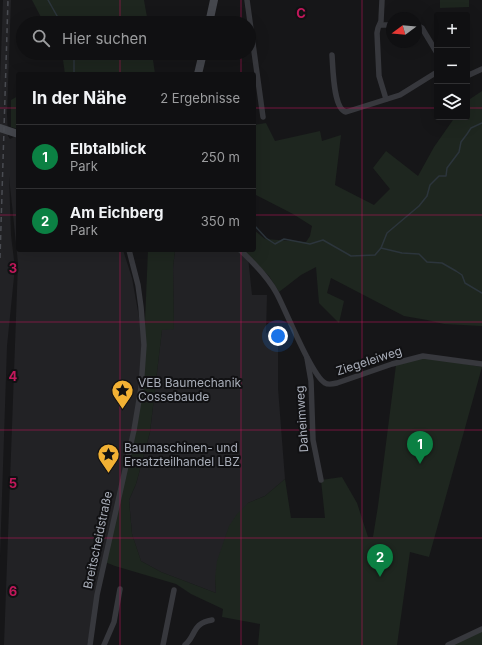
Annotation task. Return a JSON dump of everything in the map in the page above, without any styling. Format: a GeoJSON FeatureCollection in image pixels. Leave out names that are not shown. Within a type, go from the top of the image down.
{"type":"FeatureCollection","features":[{"type":"Feature","properties":{"kind":"street"},"geometry":{"type":"LineString","coordinates":[[211,16],[214,0]]}},
{"type":"Feature","properties":{"kind":"street"},"geometry":{"type":"LineString","coordinates":[[247,0],[249,16]]}},
{"type":"Feature","properties":{"kind":"street"},"geometry":{"type":"LineString","coordinates":[[382,0],[383,10],[377,33],[379,76],[386,99]]}},
{"type":"Feature","properties":{"kind":"street"},"geometry":{"type":"LineString","coordinates":[[380,25],[386,25]]}},
{"type":"Feature","properties":{"kind":"street"},"geometry":{"type":"LineString","coordinates":[[422,28],[434,48]]}},
{"type":"Feature","properties":{"kind":"street"},"geometry":{"type":"LineString","coordinates":[[332,55],[336,92],[339,106],[343,111],[350,111],[408,91],[434,74]]}},
{"type":"Feature","properties":{"kind":"street"},"geometry":{"type":"LineString","coordinates":[[198,72],[201,60]]}},
{"type":"Feature","properties":{"kind":"street"},"geometry":{"type":"LineString","coordinates":[[255,60],[263,117]]}},
{"type":"Feature","properties":{"kind":"street"},"geometry":{"type":"LineString","coordinates":[[470,75],[482,69]]}},
{"type":"Feature","properties":{"kind":"street"},"geometry":{"type":"LineString","coordinates":[[0,128],[16,133]]}},
{"type":"Feature","properties":{"kind":"street","name":"Breitscheidstraße"},"geometry":{"type":"LineString","coordinates":[[90,645],[97,595],[134,430],[141,388],[144,339],[138,285],[130,252]]}},
{"type":"Feature","properties":{"kind":"street","name":"Ziegeleiweg"},"geometry":{"type":"LineString","coordinates":[[242,252],[267,279],[277,294],[307,356],[320,379],[325,384],[330,384],[392,364],[423,356],[482,364]]}},
{"type":"Feature","properties":{"kind":"street","name":"Daheimweg"},"geometry":{"type":"LineString","coordinates":[[307,356],[311,381],[313,440],[321,480]]}},
{"type":"Feature","properties":{"kind":"street"},"geometry":{"type":"LineString","coordinates":[[104,645],[114,622],[120,589]]}},
{"type":"Feature","properties":{"kind":"street"},"geometry":{"type":"LineString","coordinates":[[163,645],[174,590]]}},
{"type":"Feature","properties":{"kind":"street"},"geometry":{"type":"LineString","coordinates":[[185,645],[202,623],[212,620]]}},
{"type":"Feature","properties":{"kind":"street"},"geometry":{"type":"LineString","coordinates":[[448,645],[482,629]]}},
{"type":"Feature","properties":{"kind":"shaded area"},"geometry":{"type":"Polygon","coordinates":[[[3,0],[11,0],[7,114],[8,136],[10,139],[14,137],[16,138],[16,244],[9,176],[14,277],[7,346],[0,557],[0,83],[3,0]]]}},
{"type":"Feature","properties":{"kind":"shaded area"},"geometry":{"type":"Polygon","coordinates":[[[32,0],[144,0],[147,16],[40,16],[32,0]]]}},
{"type":"Feature","properties":{"kind":"shaded area"},"geometry":{"type":"Polygon","coordinates":[[[440,0],[469,0],[469,7],[440,8],[440,0]]]}},
{"type":"Feature","properties":{"kind":"shaded area"},"geometry":{"type":"Polygon","coordinates":[[[63,60],[153,60],[155,72],[65,72],[63,60]]]}},
{"type":"Feature","properties":{"kind":"shaded area"},"geometry":{"type":"Polygon","coordinates":[[[482,91],[482,326],[444,324],[404,316],[331,278],[327,293],[344,301],[339,323],[319,303],[316,267],[301,275],[279,292],[269,276],[244,252],[256,252],[256,232],[265,239],[306,242],[310,236],[312,226],[293,214],[256,195],[256,125],[266,123],[275,141],[320,131],[322,141],[341,135],[335,185],[374,205],[390,189],[373,168],[386,151],[418,176],[434,147],[453,120],[470,120],[470,99],[482,91]]]}},
{"type":"Feature","properties":{"kind":"shaded area"},"geometry":{"type":"Polygon","coordinates":[[[16,97],[16,128],[11,127],[11,100],[16,97]]]}},
{"type":"Feature","properties":{"kind":"shaded area"},"geometry":{"type":"Polygon","coordinates":[[[17,252],[124,252],[132,278],[144,345],[141,388],[87,645],[4,645],[18,263],[17,252]]]}},
{"type":"Feature","properties":{"kind":"shaded area"},"geometry":{"type":"Polygon","coordinates":[[[148,252],[175,252],[173,268],[174,329],[162,330],[150,432],[136,484],[129,500],[132,534],[141,561],[161,572],[216,593],[215,578],[217,561],[229,526],[237,514],[248,503],[265,496],[285,479],[291,518],[325,518],[321,480],[342,477],[357,503],[368,537],[373,537],[396,365],[424,357],[482,367],[429,557],[410,552],[397,645],[258,645],[260,624],[222,617],[223,609],[191,594],[176,584],[105,562],[134,430],[144,345],[148,252]]]}},
{"type":"Feature","properties":{"kind":"shaded area"},"geometry":{"type":"Polygon","coordinates":[[[175,252],[242,252],[248,257],[252,295],[267,295],[266,333],[278,334],[278,388],[285,479],[265,496],[248,503],[215,578],[216,593],[161,572],[141,561],[132,534],[129,500],[136,484],[150,432],[162,329],[174,329],[173,268],[175,252]]]}},
{"type":"Feature","properties":{"kind":"shaded area"},"geometry":{"type":"Polygon","coordinates":[[[482,631],[482,645],[452,645],[482,631]]]}},
{"type":"Feature","properties":{"kind":"waterway"},"geometry":{"type":"LineString","coordinates":[[48,0],[57,16]]}},
{"type":"Feature","properties":{"kind":"waterway"},"geometry":{"type":"LineString","coordinates":[[74,60],[74,72]]}},
{"type":"Feature","properties":{"kind":"waterway"},"geometry":{"type":"LineString","coordinates":[[256,227],[266,238],[275,244],[284,239],[310,244],[323,240],[351,256],[375,255],[381,248],[387,233],[419,206],[427,196],[430,185],[439,176],[446,176],[447,168],[459,152],[461,142],[471,128],[482,123]]}},
{"type":"Feature","properties":{"kind":"waterway"},"geometry":{"type":"LineString","coordinates":[[381,248],[402,253],[419,254],[427,262],[442,263],[462,275],[465,283],[482,293]]}},
{"type":"Feature","properties":{"kind":"railway"},"geometry":{"type":"LineString","coordinates":[[0,258],[8,0]]}},
{"type":"Feature","properties":{"kind":"place","name":"VEB Baumechanik Cossebaude"},"geometry":{"type":"Point","coordinates":[122,410]}},
{"type":"Feature","properties":{"kind":"place","name":"Elbtalblick"},"geometry":{"type":"Point","coordinates":[420,464]}},
{"type":"Feature","properties":{"kind":"place","name":"Baumaschinen- und Ersatzteilhandel LBZ"},"geometry":{"type":"Point","coordinates":[108,474]}},
{"type":"Feature","properties":{"kind":"place","name":"Am Eichberg"},"geometry":{"type":"Point","coordinates":[380,577]}}]}
